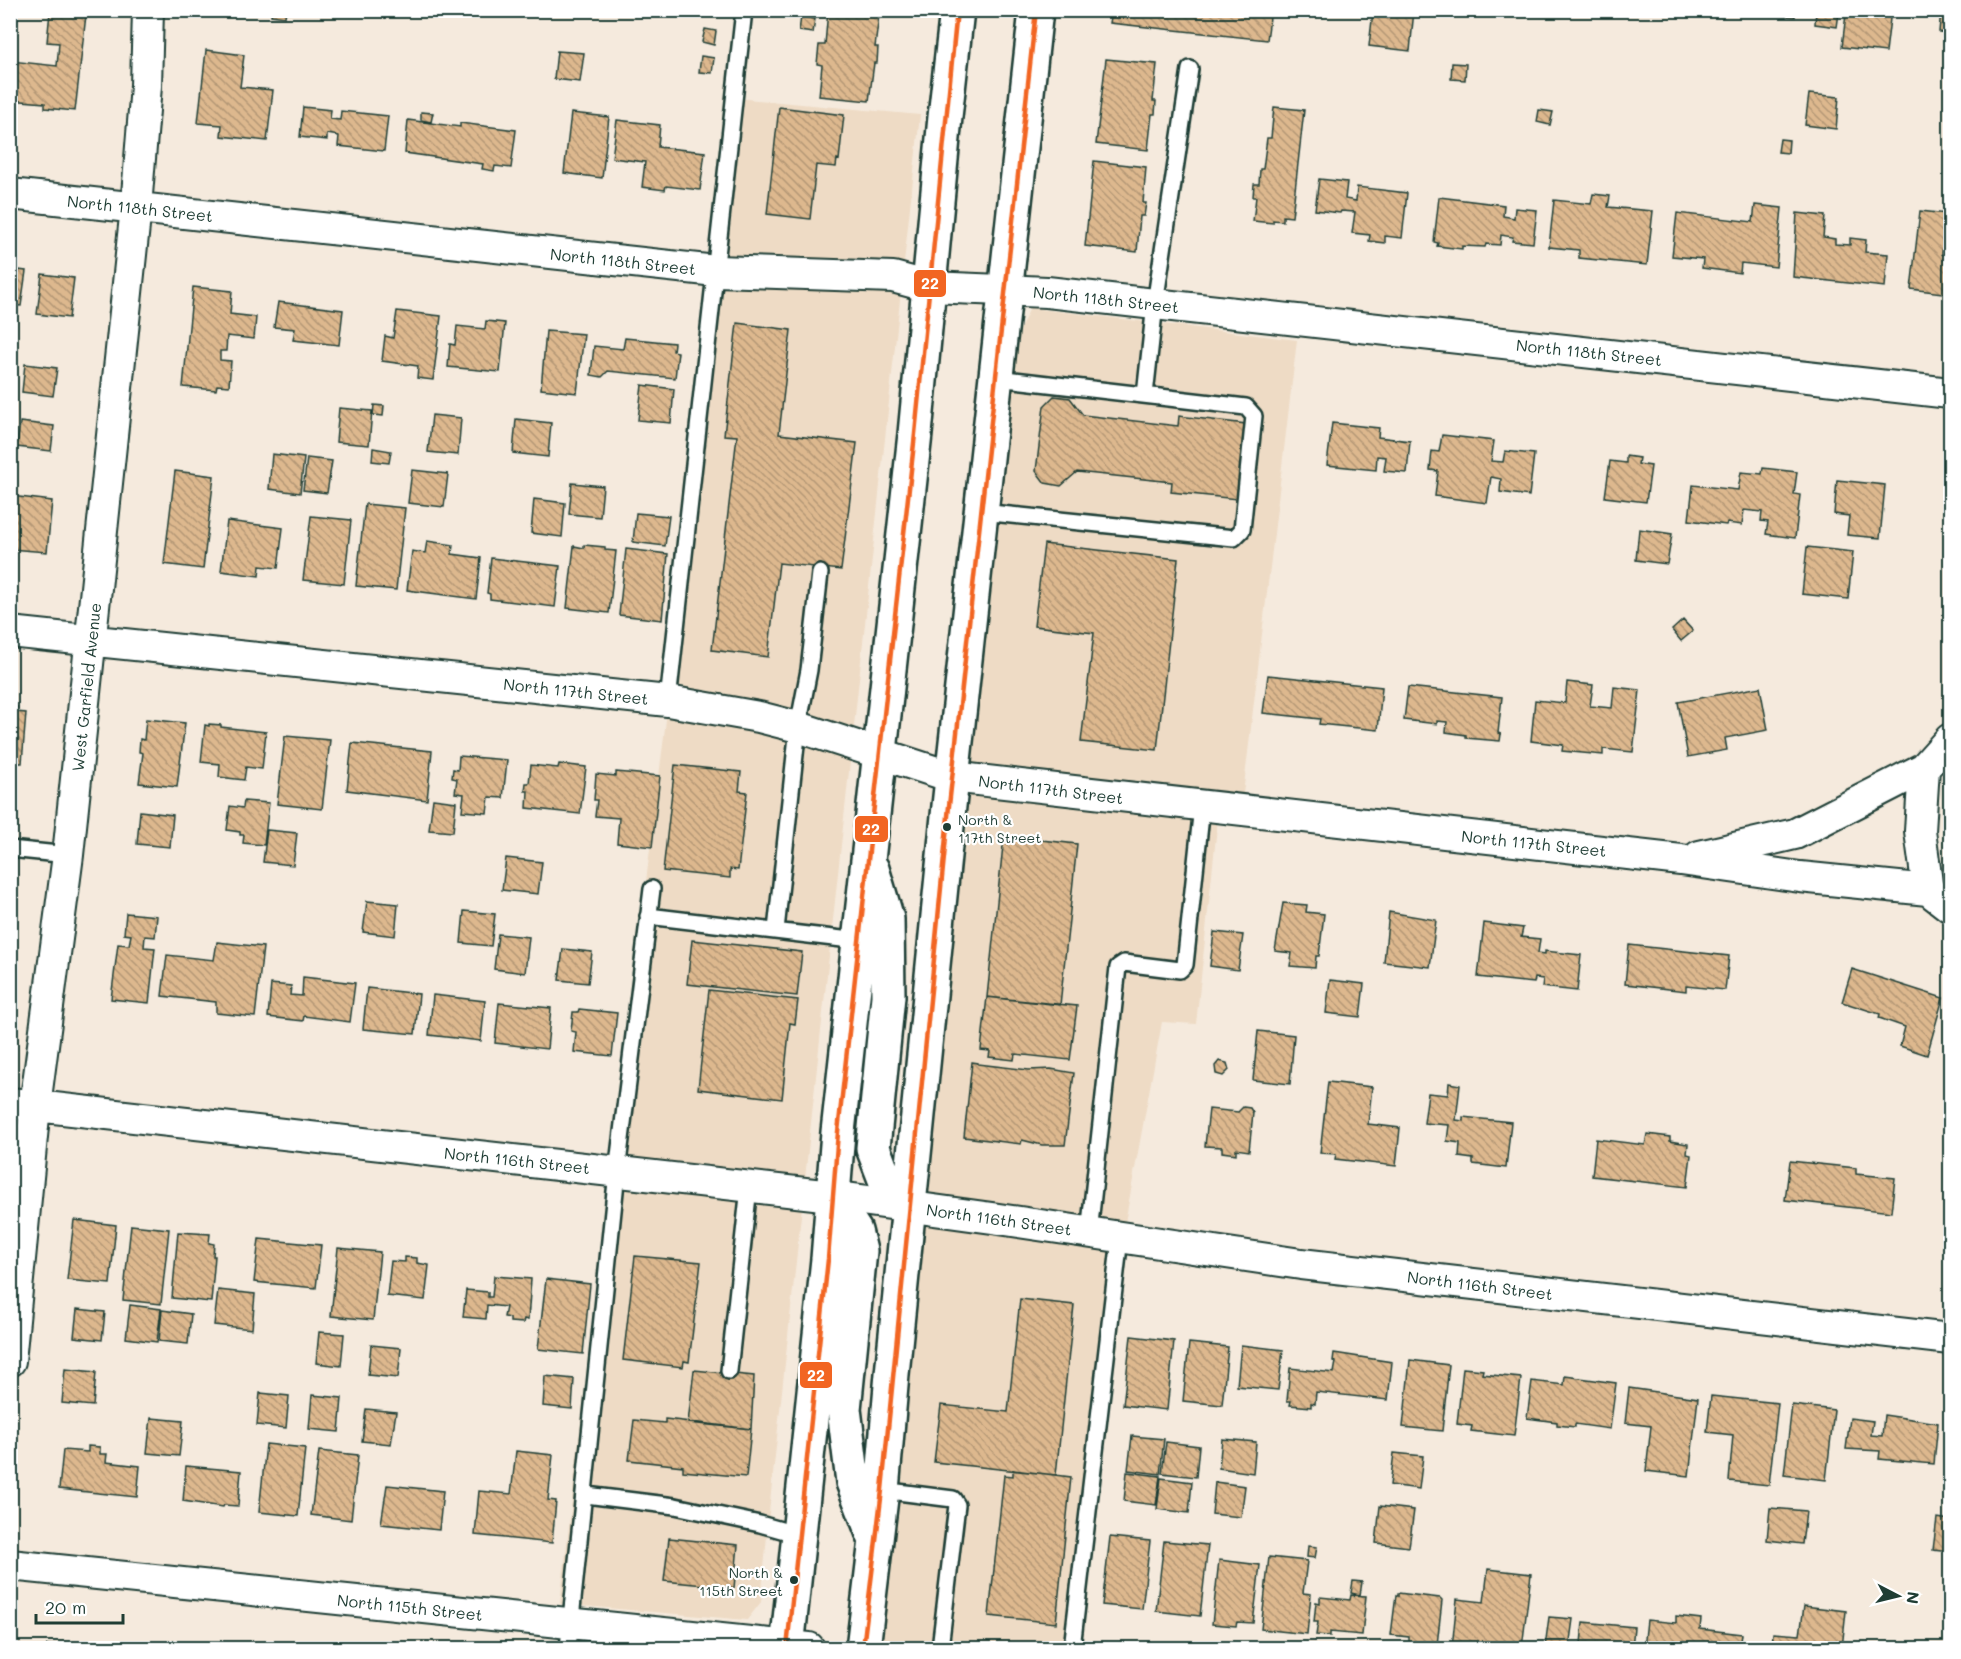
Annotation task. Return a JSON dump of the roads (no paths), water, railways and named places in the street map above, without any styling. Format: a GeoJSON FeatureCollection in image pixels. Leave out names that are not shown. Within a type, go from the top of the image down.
{"type":"FeatureCollection","features":[{"type":"Feature","properties":{"kind":"main road"},"geometry":{"type":"LineString","coordinates":[[794,1648],[799,1534],[828,1259],[832,1196],[867,852],[881,753],[957,10]]}},
{"type":"Feature","properties":{"kind":"main road"},"geometry":{"type":"LineString","coordinates":[[863,1648],[882,1490],[952,777],[1036,10]]}},
{"type":"Feature","properties":{"kind":"main road"},"geometry":{"type":"LineString","coordinates":[[867,852],[887,919],[888,996],[873,1148],[888,1187],[908,1207]]}},
{"type":"Feature","properties":{"kind":"main road"},"geometry":{"type":"LineString","coordinates":[[832,1196],[855,1231],[860,1251],[844,1409],[853,1482],[876,1540]]}},
{"type":"Feature","properties":{"kind":"street","name":"West Garfield Avenue"},"geometry":{"type":"LineString","coordinates":[[10,1361],[23,1105],[68,855],[136,207],[146,86],[148,10]]}},
{"type":"Feature","properties":{"kind":"street","name":"North 118th Street"},"geometry":{"type":"LineString","coordinates":[[10,194],[716,271],[893,277],[930,287],[1006,289],[1155,304],[1950,393]]}},
{"type":"Feature","properties":{"kind":"street","name":"North 117th Street"},"geometry":{"type":"LineString","coordinates":[[10,632],[668,701],[759,717],[798,727],[952,777],[1681,860],[1939,898]]}},
{"type":"Feature","properties":{"kind":"street"},"geometry":{"type":"LineString","coordinates":[[1681,860],[1795,834],[1924,768],[1950,739]]}},
{"type":"Feature","properties":{"kind":"street"},"geometry":{"type":"LineString","coordinates":[[1924,768],[1920,831],[1939,898]]}},
{"type":"Feature","properties":{"kind":"street","name":"North 116th Street"},"geometry":{"type":"LineString","coordinates":[[23,1105],[832,1196],[1301,1264],[1950,1339]]}},
{"type":"Feature","properties":{"kind":"street","name":"North 115th Street"},"geometry":{"type":"LineString","coordinates":[[10,1565],[570,1636],[794,1648]]}},
{"type":"Feature","properties":{"kind":"lane"},"geometry":{"type":"LineString","coordinates":[[668,701],[744,10]]}},
{"type":"Feature","properties":{"kind":"lane"},"geometry":{"type":"LineString","coordinates":[[1145,395],[1155,304],[1190,69]]}},
{"type":"Feature","properties":{"kind":"lane"},"geometry":{"type":"LineString","coordinates":[[982,512],[1234,538],[1242,531],[1254,416],[1246,407],[997,378]]}},
{"type":"Feature","properties":{"kind":"lane"},"geometry":{"type":"LineString","coordinates":[[776,930],[798,727],[809,670],[820,573]]}},
{"type":"Feature","properties":{"kind":"lane"},"geometry":{"type":"LineString","coordinates":[[1089,1233],[1119,967],[1124,963],[1180,970],[1185,965],[1202,806]]}},
{"type":"Feature","properties":{"kind":"lane"},"geometry":{"type":"LineString","coordinates":[[10,849],[68,855]]}},
{"type":"Feature","properties":{"kind":"lane"},"geometry":{"type":"LineString","coordinates":[[570,1636],[617,1172],[652,889]]}},
{"type":"Feature","properties":{"kind":"lane"},"geometry":{"type":"LineString","coordinates":[[648,916],[859,940]]}},
{"type":"Feature","properties":{"kind":"lane"},"geometry":{"type":"LineString","coordinates":[[729,1371],[749,1187]]}},
{"type":"Feature","properties":{"kind":"lane"},"geometry":{"type":"LineString","coordinates":[[1072,1648],[1120,1238]]}},
{"type":"Feature","properties":{"kind":"lane"},"geometry":{"type":"LineString","coordinates":[[882,1490],[953,1499],[957,1505],[940,1648]]}},
{"type":"Feature","properties":{"kind":"lane"},"geometry":{"type":"LineString","coordinates":[[586,1495],[675,1506],[799,1534]]}},
{"type":"Feature","properties":{"kind":"place","name":"North & 117th Street"},"geometry":{"type":"Point","coordinates":[947,827]}},
{"type":"Feature","properties":{"kind":"place","name":"North & 115th Street"},"geometry":{"type":"Point","coordinates":[794,1580]}}]}
